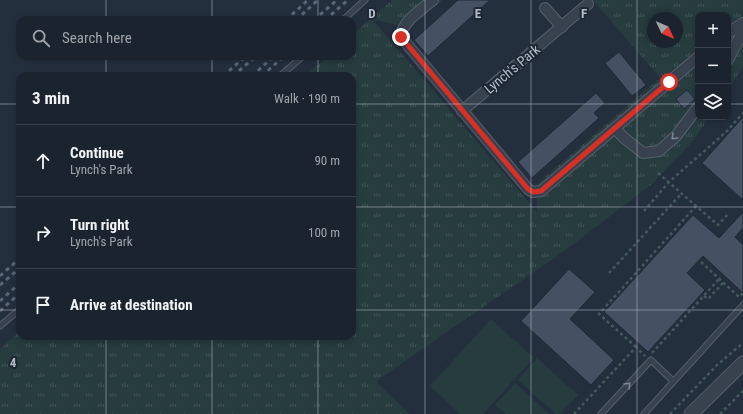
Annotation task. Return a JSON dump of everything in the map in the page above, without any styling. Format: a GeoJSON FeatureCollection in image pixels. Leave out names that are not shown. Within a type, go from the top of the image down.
{"type":"FeatureCollection","features":[{"type":"Feature","properties":{"kind":"street"},"geometry":{"type":"LineString","coordinates":[[433,0],[406,23],[402,30],[401,37],[528,189],[533,192],[541,191],[695,60]]}},
{"type":"Feature","properties":{"kind":"street","name":"Lynch's Park"},"geometry":{"type":"LineString","coordinates":[[462,111],[588,4]]}},
{"type":"Feature","properties":{"kind":"street"},"geometry":{"type":"LineString","coordinates":[[545,8],[562,27]]}},
{"type":"Feature","properties":{"kind":"street"},"geometry":{"type":"LineString","coordinates":[[731,31],[743,23]]}},
{"type":"Feature","properties":{"kind":"street"},"geometry":{"type":"LineString","coordinates":[[731,54],[743,31]]}},
{"type":"Feature","properties":{"kind":"street"},"geometry":{"type":"LineString","coordinates":[[615,128],[623,137],[643,153],[659,151],[676,136],[695,110]]}},
{"type":"Feature","properties":{"kind":"street"},"geometry":{"type":"LineString","coordinates":[[691,414],[743,363]]}},
{"type":"Feature","properties":{"kind":"street"},"geometry":{"type":"LineString","coordinates":[[703,414],[743,375]]}},
{"type":"Feature","properties":{"kind":"lane"},"geometry":{"type":"LineString","coordinates":[[347,16],[365,0]]}},
{"type":"Feature","properties":{"kind":"lane"},"geometry":{"type":"LineString","coordinates":[[285,72],[298,60]]}},
{"type":"Feature","properties":{"kind":"lane"},"geometry":{"type":"LineString","coordinates":[[644,414],[743,305]]}},
{"type":"Feature","properties":{"kind":"lane"},"geometry":{"type":"LineString","coordinates":[[0,326],[16,312]]}},
{"type":"Feature","properties":{"kind":"lane"},"geometry":{"type":"LineString","coordinates":[[601,414],[651,360],[673,381]]}},
{"type":"Feature","properties":{"kind":"path"},"geometry":{"type":"LineString","coordinates":[[644,211],[669,182],[726,132],[743,113]]}},
{"type":"Feature","properties":{"kind":"path"},"geometry":{"type":"LineString","coordinates":[[658,173],[718,225],[729,213]]}},
{"type":"Feature","properties":{"kind":"path"},"geometry":{"type":"LineString","coordinates":[[609,273],[682,193]]}},
{"type":"Feature","properties":{"kind":"path"},"geometry":{"type":"LineString","coordinates":[[696,206],[599,314],[648,358],[719,279]]}},
{"type":"Feature","properties":{"kind":"path"},"geometry":{"type":"LineString","coordinates":[[701,262],[739,297],[743,293]]}},
{"type":"Feature","properties":{"kind":"path"},"geometry":{"type":"LineString","coordinates":[[704,296],[708,299],[723,283]]}},
{"type":"Feature","properties":{"kind":"path"},"geometry":{"type":"LineString","coordinates":[[670,414],[717,365],[743,343]]}},
{"type":"Feature","properties":{"kind":"path"},"geometry":{"type":"LineString","coordinates":[[574,414],[636,347]]}},
{"type":"Feature","properties":{"kind":"path"},"geometry":{"type":"LineString","coordinates":[[720,414],[743,391]]}},
{"type":"Feature","properties":{"kind":"green space"},"geometry":{"type":"Polygon","coordinates":[[[392,0],[442,0],[410,28],[372,19],[537,212],[537,184],[660,78],[593,0],[743,0],[743,66],[731,86],[731,12],[695,12],[695,120],[708,120],[691,143],[652,184],[563,252],[376,381],[409,414],[0,414],[0,349],[16,335],[16,340],[356,340],[356,72],[310,72],[323,60],[356,60],[356,32],[392,0]]]}},
{"type":"Feature","properties":{"kind":"green space"},"geometry":{"type":"Polygon","coordinates":[[[491,319],[534,358],[483,414],[460,414],[430,386],[491,319]]]}},
{"type":"Feature","properties":{"kind":"green space"},"geometry":{"type":"Polygon","coordinates":[[[537,358],[578,395],[560,414],[556,414],[518,380],[537,358]]]}},
{"type":"Feature","properties":{"kind":"green space"},"geometry":{"type":"Polygon","coordinates":[[[515,383],[549,414],[506,414],[495,405],[515,383]]]}},
{"type":"Feature","properties":{"kind":"building"},"geometry":{"type":"Polygon","coordinates":[[[458,0],[490,0],[428,56],[414,40],[458,0]]]}},
{"type":"Feature","properties":{"kind":"building"},"geometry":{"type":"Polygon","coordinates":[[[619,52],[646,85],[632,96],[605,63],[619,52]]]}},
{"type":"Feature","properties":{"kind":"building"},"geometry":{"type":"Polygon","coordinates":[[[687,90],[695,99],[684,109],[676,99],[687,90]]]}},
{"type":"Feature","properties":{"kind":"building"},"geometry":{"type":"Polygon","coordinates":[[[596,93],[605,103],[594,113],[599,118],[532,178],[518,162],[596,93]]]}},
{"type":"Feature","properties":{"kind":"building"},"geometry":{"type":"Polygon","coordinates":[[[743,117],[743,200],[702,163],[743,117]]]}},
{"type":"Feature","properties":{"kind":"building"},"geometry":{"type":"Polygon","coordinates":[[[743,212],[743,228],[735,237],[743,245],[743,293],[703,256],[687,273],[705,290],[648,352],[604,312],[693,215],[719,238],[743,212]]]}},
{"type":"Feature","properties":{"kind":"building"},"geometry":{"type":"Polygon","coordinates":[[[569,269],[595,292],[570,319],[614,360],[591,385],[521,321],[569,269]]]}},
{"type":"Feature","properties":{"kind":"railway"},"geometry":{"type":"LineString","coordinates":[[290,16],[308,0]]}},
{"type":"Feature","properties":{"kind":"railway"},"geometry":{"type":"LineString","coordinates":[[300,16],[318,0]]}},
{"type":"Feature","properties":{"kind":"railway"},"geometry":{"type":"LineString","coordinates":[[319,16],[337,0]]}},
{"type":"Feature","properties":{"kind":"railway"},"geometry":{"type":"LineString","coordinates":[[330,16],[348,0]]}},
{"type":"Feature","properties":{"kind":"railway"},"geometry":{"type":"LineString","coordinates":[[228,72],[241,60]]}},
{"type":"Feature","properties":{"kind":"railway"},"geometry":{"type":"LineString","coordinates":[[238,72],[251,60]]}},
{"type":"Feature","properties":{"kind":"railway"},"geometry":{"type":"LineString","coordinates":[[256,72],[270,60]]}},
{"type":"Feature","properties":{"kind":"railway"},"geometry":{"type":"LineString","coordinates":[[266,72],[280,60]]}},
{"type":"Feature","properties":{"kind":"railway"},"geometry":{"type":"LineString","coordinates":[[0,276],[16,262]]}},
{"type":"Feature","properties":{"kind":"railway"},"geometry":{"type":"LineString","coordinates":[[0,285],[16,271]]}},
{"type":"Feature","properties":{"kind":"railway"},"geometry":{"type":"LineString","coordinates":[[0,301],[16,287]]}},
{"type":"Feature","properties":{"kind":"railway"},"geometry":{"type":"LineString","coordinates":[[0,311],[16,297]]}},
{"type":"Feature","properties":{"kind":"route"},"geometry":{"type":"LineString","coordinates":[[401,37],[405,44],[493,148],[528,189],[533,192],[541,191],[669,82]]}}]}
